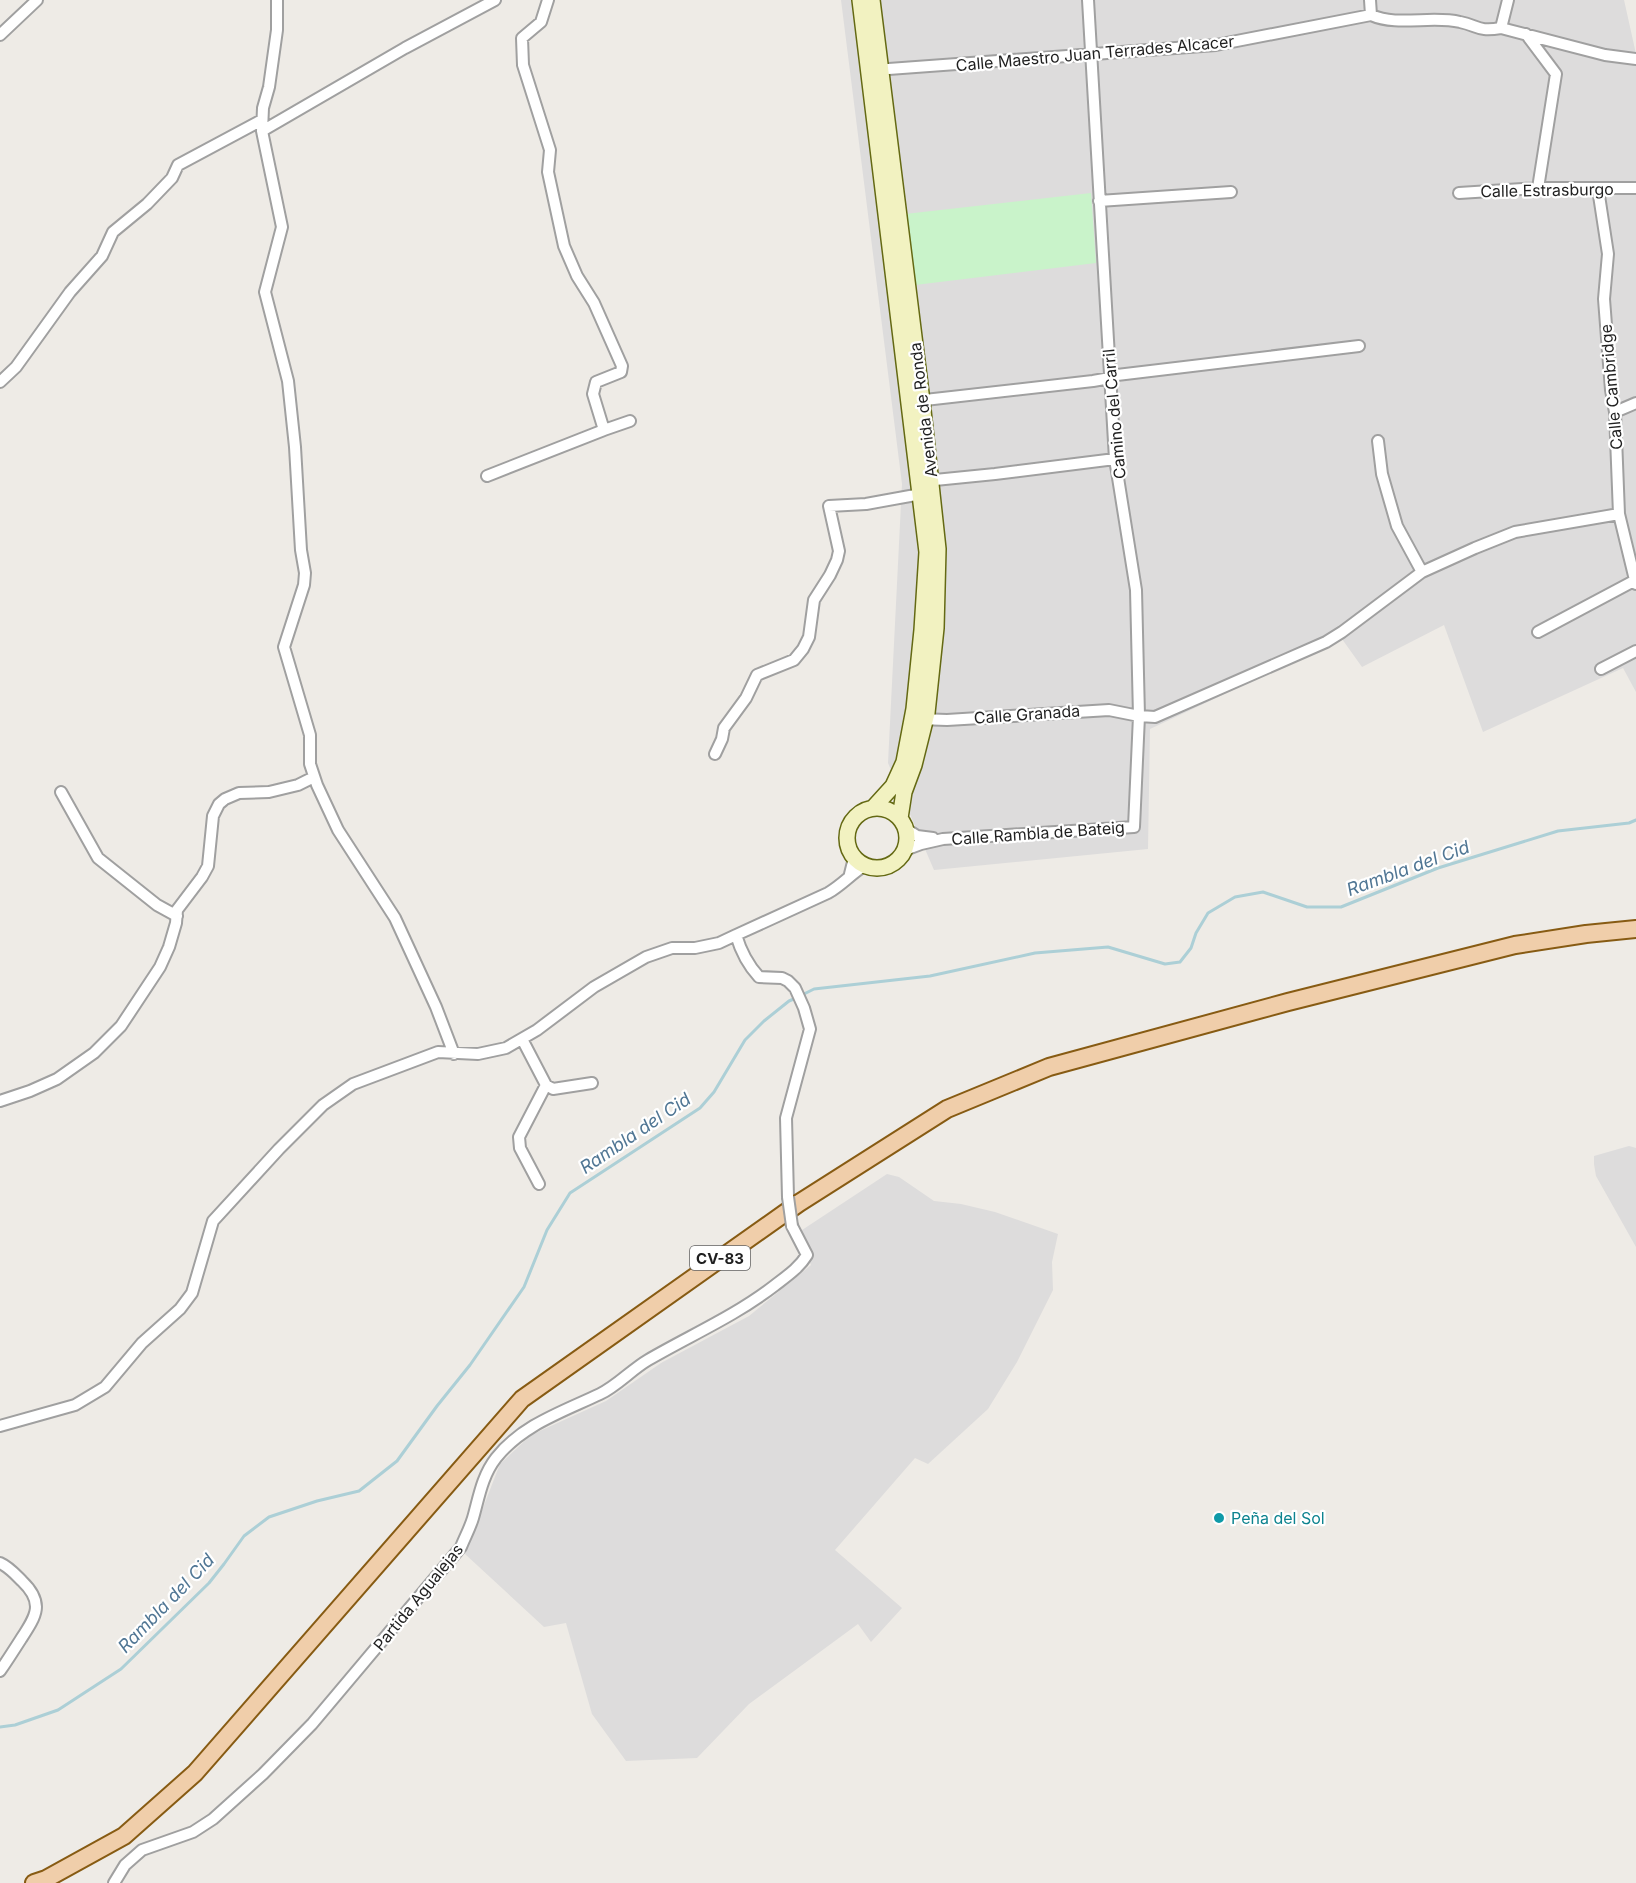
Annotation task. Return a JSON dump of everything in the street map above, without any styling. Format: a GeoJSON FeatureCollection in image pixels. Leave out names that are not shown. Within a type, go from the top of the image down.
{"type":"FeatureCollection","features":[{"type":"Feature","properties":{"kind":"main road","name":"CV-83"},"geometry":{"type":"LineString","coordinates":[[34,1883],[46,1879],[124,1836],[195,1773],[522,1399],[799,1203],[947,1109],[1060,1064],[1288,1002],[1515,945],[1636,929]]}},
{"type":"Feature","properties":{"kind":"main road","name":"CV-83"},"geometry":{"type":"LineString","coordinates":[[1586,934],[1636,937]]}},
{"type":"Feature","properties":{"kind":"street"},"geometry":{"type":"LineString","coordinates":[[0,35],[38,0]]}},
{"type":"Feature","properties":{"kind":"street"},"geometry":{"type":"LineString","coordinates":[[277,0],[277,30],[262,126],[282,227],[265,292],[288,381],[295,447],[301,550],[305,573],[304,585],[284,647],[310,735],[310,764],[314,777],[338,830],[395,918],[436,1006],[454,1054]]}},
{"type":"Feature","properties":{"kind":"street"},"geometry":{"type":"LineString","coordinates":[[0,382],[16,367],[70,292],[102,256],[113,232],[147,204],[172,178],[178,165],[262,126],[495,0]]}},
{"type":"Feature","properties":{"kind":"street"},"geometry":{"type":"LineString","coordinates":[[548,0],[541,22],[522,38],[523,65],[528,87],[550,150],[548,172],[564,246],[577,276],[594,303],[622,366],[621,372],[596,382],[593,387],[604,430]]}},
{"type":"Feature","properties":{"kind":"street","name":"Avenida de Ronda"},"geometry":{"type":"LineString","coordinates":[[860,0],[875,70]]}},
{"type":"Feature","properties":{"kind":"street","name":"Avenida de Ronda"},"geometry":{"type":"LineString","coordinates":[[872,0],[875,70],[916,401],[924,486],[938,549],[936,628],[919,719],[914,765],[904,792],[903,824]]}},
{"type":"Feature","properties":{"kind":"street","name":"Camino del Carril"},"geometry":{"type":"LineString","coordinates":[[1088,0],[1115,459],[1136,590],[1139,716],[1134,827]]}},
{"type":"Feature","properties":{"kind":"street"},"geometry":{"type":"LineString","coordinates":[[1370,0],[1371,15]]}},
{"type":"Feature","properties":{"kind":"street"},"geometry":{"type":"LineString","coordinates":[[1501,28],[1508,0]]}},
{"type":"Feature","properties":{"kind":"street","name":"Calle Maestro Juan Terrades Alcacer"},"geometry":{"type":"LineString","coordinates":[[875,70],[1216,45],[1371,15],[1382,20],[1460,22],[1485,31],[1501,28],[1605,55],[1636,59]]}},
{"type":"Feature","properties":{"kind":"street"},"geometry":{"type":"LineString","coordinates":[[1526,34],[1556,74],[1538,188]]}},
{"type":"Feature","properties":{"kind":"street","name":"Calle Estrasburgo"},"geometry":{"type":"LineString","coordinates":[[1459,193],[1538,188],[1636,188]]}},
{"type":"Feature","properties":{"kind":"street","name":"Calle Cambridge"},"geometry":{"type":"LineString","coordinates":[[1598,189],[1608,254],[1604,299],[1611,390],[1615,412],[1619,514],[1635,582]]}},
{"type":"Feature","properties":{"kind":"street"},"geometry":{"type":"LineString","coordinates":[[1099,201],[1231,192]]}},
{"type":"Feature","properties":{"kind":"street"},"geometry":{"type":"LineString","coordinates":[[916,401],[1359,346]]}},
{"type":"Feature","properties":{"kind":"street"},"geometry":{"type":"LineString","coordinates":[[1615,412],[1636,403]]}},
{"type":"Feature","properties":{"kind":"street"},"geometry":{"type":"LineString","coordinates":[[487,476],[630,422]]}},
{"type":"Feature","properties":{"kind":"street"},"geometry":{"type":"LineString","coordinates":[[1378,441],[1382,474],[1397,526],[1422,572]]}},
{"type":"Feature","properties":{"kind":"street"},"geometry":{"type":"LineString","coordinates":[[715,754],[724,728],[746,698],[757,675],[794,660],[806,643],[814,600],[830,575],[839,551],[829,506],[866,504],[924,486],[995,474],[1115,459]]}},
{"type":"Feature","properties":{"kind":"street"},"geometry":{"type":"LineString","coordinates":[[1139,716],[1155,717],[1326,642],[1422,572],[1515,532],[1619,514]]}},
{"type":"Feature","properties":{"kind":"street"},"geometry":{"type":"LineString","coordinates":[[1538,632],[1635,582]]}},
{"type":"Feature","properties":{"kind":"street"},"geometry":{"type":"LineString","coordinates":[[1601,669],[1636,651]]}},
{"type":"Feature","properties":{"kind":"street","name":"Calle Granada"},"geometry":{"type":"LineString","coordinates":[[919,719],[947,720],[1109,710],[1139,716]]}},
{"type":"Feature","properties":{"kind":"street","name":"Avenida de Ronda"},"geometry":{"type":"LineString","coordinates":[[873,808],[893,786],[919,719]]}},
{"type":"Feature","properties":{"kind":"street"},"geometry":{"type":"LineString","coordinates":[[0,1101],[30,1091],[57,1078],[94,1053],[121,1026],[160,967],[169,947],[177,910],[208,866],[213,816],[219,804],[239,793],[269,792],[298,785],[314,777]]}},
{"type":"Feature","properties":{"kind":"street"},"geometry":{"type":"LineString","coordinates":[[61,792],[98,858],[157,906],[177,916]]}},
{"type":"Feature","properties":{"kind":"street"},"geometry":{"type":"LineString","coordinates":[[873,808],[887,809],[903,824],[907,840],[904,850],[892,864],[883,868],[873,868],[859,862],[847,847],[846,834],[851,821],[860,812],[873,808]]}},
{"type":"Feature","properties":{"kind":"street","name":"Calle Rambla de Bateig"},"geometry":{"type":"LineString","coordinates":[[903,824],[917,836],[943,839]]}},
{"type":"Feature","properties":{"kind":"street","name":"Calle Rambla de Bateig"},"geometry":{"type":"LineString","coordinates":[[904,850],[943,839],[1134,827]]}},
{"type":"Feature","properties":{"kind":"street"},"geometry":{"type":"LineString","coordinates":[[0,1426],[75,1405],[105,1387],[142,1343],[180,1309],[192,1293],[213,1221],[279,1149],[323,1106],[353,1084],[438,1053],[478,1054],[506,1048],[537,1030],[594,987],[646,957],[672,948],[695,948],[719,943],[828,893],[841,885],[859,862]]}},
{"type":"Feature","properties":{"kind":"street","name":"Partida Agualejas"},"geometry":{"type":"LineString","coordinates":[[114,1883],[125,1864],[142,1850],[193,1832],[213,1819],[263,1774],[312,1724],[461,1547],[470,1529],[483,1479],[494,1460],[504,1449],[528,1428],[602,1393],[645,1362],[723,1321],[763,1295],[800,1266],[807,1254],[792,1226],[786,1118],[810,1029],[795,988],[782,978],[759,977],[741,952],[736,935]]}},
{"type":"Feature","properties":{"kind":"street"},"geometry":{"type":"LineString","coordinates":[[522,1039],[546,1084],[553,1089],[592,1083]]}},
{"type":"Feature","properties":{"kind":"street"},"geometry":{"type":"LineString","coordinates":[[539,1184],[520,1148],[519,1137],[546,1084]]}},
{"type":"Feature","properties":{"kind":"street"},"geometry":{"type":"LineString","coordinates":[[0,1563],[30,1589],[35,1606],[34,1618],[0,1671]]}},
{"type":"Feature","properties":{"kind":"shaded area"},"geometry":{"type":"Polygon","coordinates":[[[841,0],[1624,0],[1636,54],[1636,692],[1623,668],[1483,732],[1444,625],[1362,667],[1342,639],[1150,729],[1148,849],[934,870],[888,763],[902,484],[841,0]]]}},
{"type":"Feature","properties":{"kind":"shaded area"},"geometry":{"type":"Polygon","coordinates":[[[1629,1146],[1636,1148],[1636,1247],[1596,1176],[1594,1164],[1594,1156],[1629,1146]]]}},
{"type":"Feature","properties":{"kind":"shaded area"},"geometry":{"type":"Polygon","coordinates":[[[887,1174],[899,1177],[934,1201],[961,1204],[995,1212],[1058,1234],[1052,1262],[1053,1290],[1017,1362],[988,1409],[928,1464],[915,1458],[835,1550],[902,1608],[871,1642],[858,1624],[749,1704],[697,1758],[626,1761],[592,1714],[566,1623],[544,1627],[465,1554],[500,1464],[531,1435],[606,1401],[661,1363],[749,1316],[811,1265],[796,1234],[887,1174]]]}},
{"type":"Feature","properties":{"kind":"green space"},"geometry":{"type":"Polygon","coordinates":[[[1091,193],[1096,263],[915,285],[905,214],[1091,193]]]}},
{"type":"Feature","properties":{"kind":"waterway","name":"Rambla del Cid"},"geometry":{"type":"LineString","coordinates":[[802,995],[814,989],[930,976],[1035,953],[1108,947],[1165,964],[1180,962],[1191,948],[1196,933],[1208,913],[1235,897],[1263,892],[1307,907],[1341,907],[1438,868],[1558,831],[1629,823],[1636,820]]}},
{"type":"Feature","properties":{"kind":"waterway","name":"Rambla del Cid"},"geometry":{"type":"LineString","coordinates":[[0,1727],[15,1725],[58,1710],[121,1669],[209,1583],[244,1536],[269,1517],[317,1501],[359,1491],[397,1461],[470,1365],[524,1287],[547,1230],[570,1193],[700,1108],[714,1092],[745,1040],[764,1021],[796,998]]}},
{"type":"Feature","properties":{"kind":"place","name":"Peña del Sol"},"geometry":{"type":"Point","coordinates":[1219,1518]}}]}
